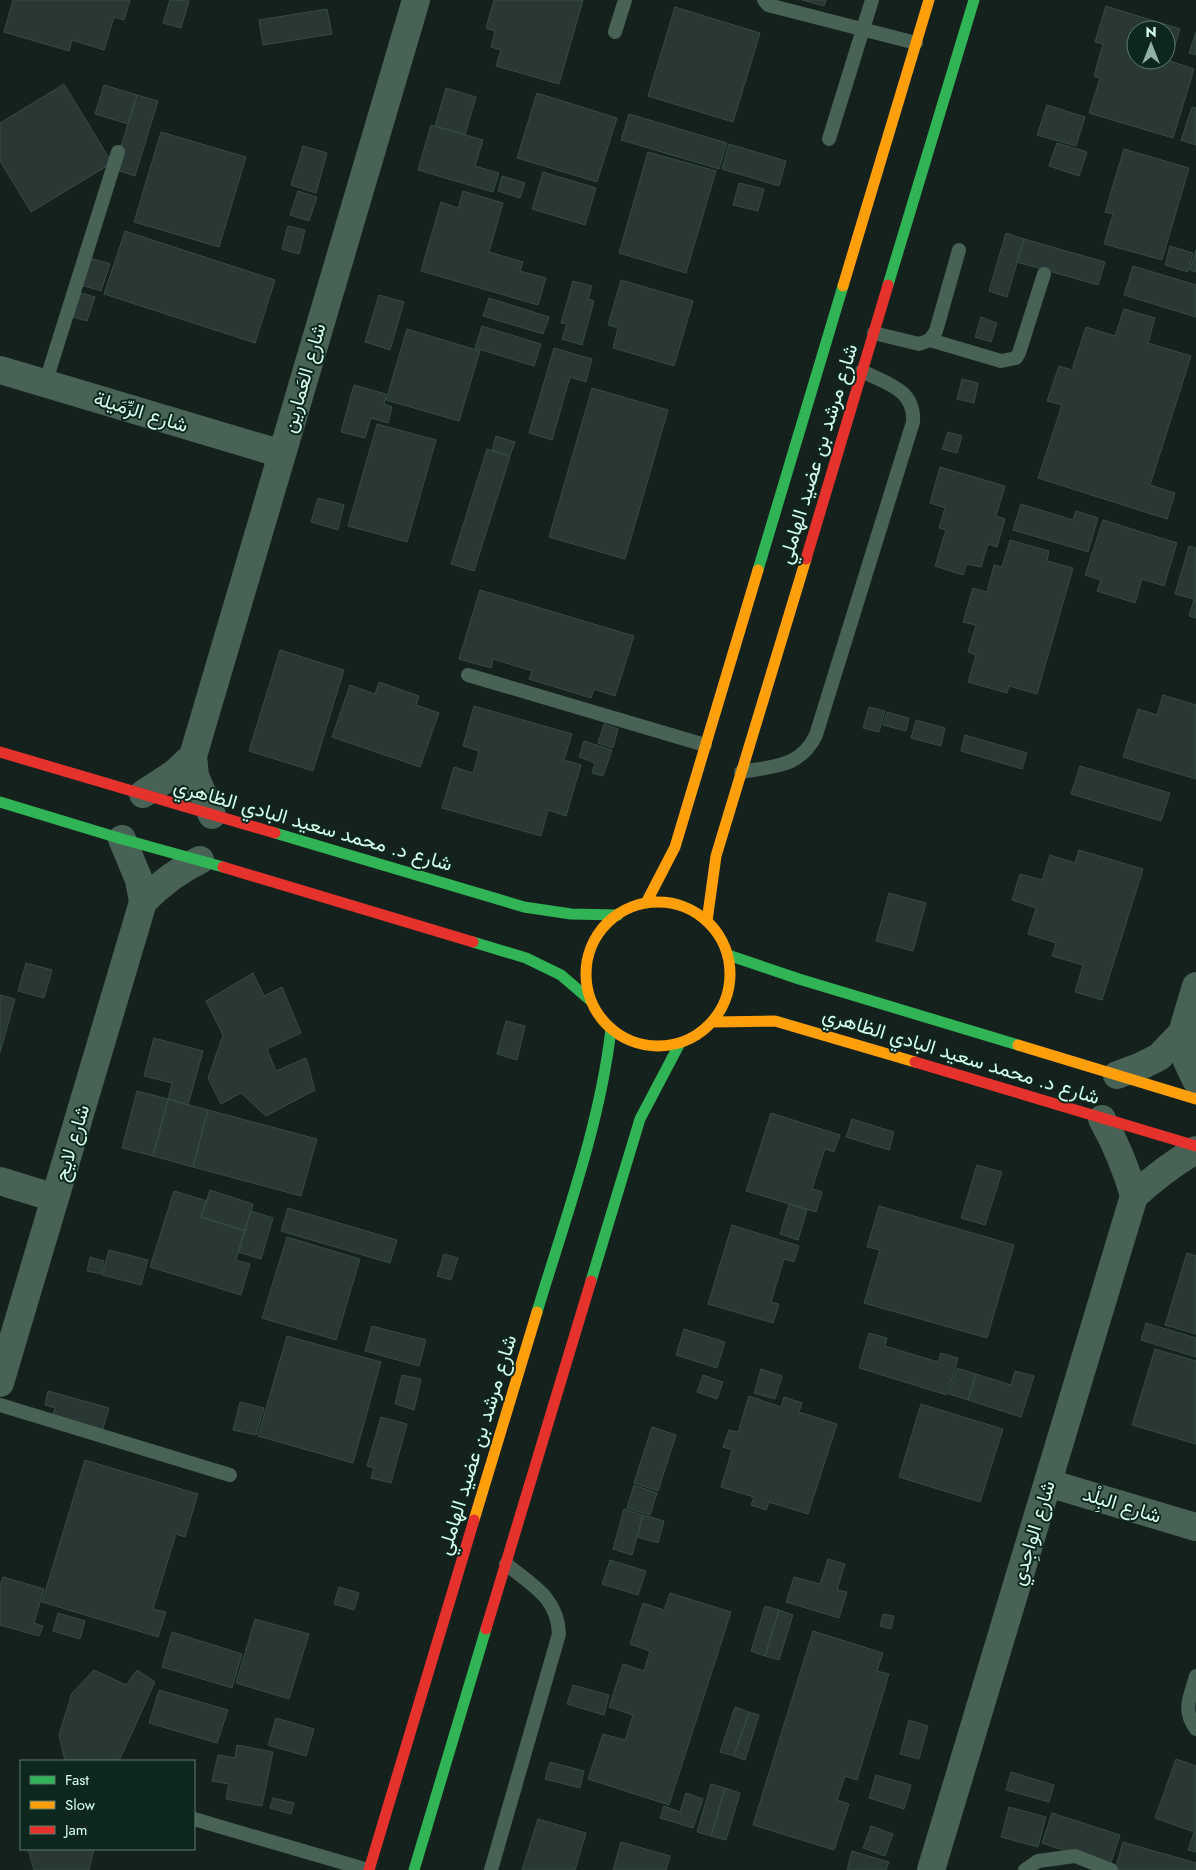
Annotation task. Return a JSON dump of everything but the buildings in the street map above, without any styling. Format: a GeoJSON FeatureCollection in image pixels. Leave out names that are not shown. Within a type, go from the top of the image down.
{"type":"FeatureCollection","features":[{"type":"Feature","properties":{"kind":"street","name":"شارع العَمارين"},"geometry":{"type":"LineString","coordinates":[[212,815],[195,776],[193,756],[416,0]]}},
{"type":"Feature","properties":{"kind":"street","name":"شارع مرشد بن عضيد الهاملي"},"geometry":{"type":"LineString","coordinates":[[646,903],[675,846],[929,0]]}},
{"type":"Feature","properties":{"kind":"street","name":"شارع مرشد بن عضيد الهاملي"},"geometry":{"type":"LineString","coordinates":[[707,921],[716,856],[974,0]]}},
{"type":"Feature","properties":{"kind":"street","name":"شارع الرِّمَيلة"},"geometry":{"type":"LineString","coordinates":[[0,370],[282,454]]}},
{"type":"Feature","properties":{"kind":"street","name":"شارع د. محمد سعيد البادي الظاهري"},"geometry":{"type":"LineString","coordinates":[[0,752],[524,907],[571,914],[618,915]]}},
{"type":"Feature","properties":{"kind":"street"},"geometry":{"type":"LineString","coordinates":[[143,794],[175,773],[193,756]]}},
{"type":"Feature","properties":{"kind":"street"},"geometry":{"type":"LineString","coordinates":[[0,802],[526,958],[560,975],[590,1000]]}},
{"type":"Feature","properties":{"kind":"street"},"geometry":{"type":"LineString","coordinates":[[122,839],[136,873],[143,902]]}},
{"type":"Feature","properties":{"kind":"street","name":"شارع لايح"},"geometry":{"type":"LineString","coordinates":[[0,1383],[143,902],[179,870],[200,860]]}},
{"type":"Feature","properties":{"kind":"street"},"geometry":{"type":"LineString","coordinates":[[646,903],[668,903],[689,909],[707,921],[720,936],[728,955],[731,978],[725,1002],[713,1022],[698,1035],[680,1043],[656,1047],[632,1042],[611,1029],[599,1016],[590,1000],[586,979],[588,958],[596,938],[608,922],[626,910],[646,903]]}},
{"type":"Feature","properties":{"kind":"street","name":"شارع د. محمد سعيد البادي الظاهري"},"geometry":{"type":"LineString","coordinates":[[728,955],[808,982],[1196,1099]]}},
{"type":"Feature","properties":{"kind":"street"},"geometry":{"type":"LineString","coordinates":[[1196,986],[1182,1033],[1187,1061],[1196,1080]]}},
{"type":"Feature","properties":{"kind":"street","name":"شارع د. محمد سعيد البادي الظاهري"},"geometry":{"type":"LineString","coordinates":[[713,1022],[775,1020],[1196,1146]]}},
{"type":"Feature","properties":{"kind":"street","name":"شارع مرشد بن عضيد الهاملي"},"geometry":{"type":"LineString","coordinates":[[368,1870],[599,1106],[607,1065],[611,1029]]}},
{"type":"Feature","properties":{"kind":"street"},"geometry":{"type":"LineString","coordinates":[[1116,1075],[1159,1057],[1182,1033]]}},
{"type":"Feature","properties":{"kind":"street"},"geometry":{"type":"LineString","coordinates":[[414,1870],[640,1119],[680,1043]]}},
{"type":"Feature","properties":{"kind":"street"},"geometry":{"type":"LineString","coordinates":[[1102,1118],[1116,1143],[1127,1169],[1134,1196],[1177,1161],[1196,1150]]}},
{"type":"Feature","properties":{"kind":"street"},"geometry":{"type":"LineString","coordinates":[[0,1181],[55,1198]]}},
{"type":"Feature","properties":{"kind":"street","name":"شارع الواجِدي"},"geometry":{"type":"LineString","coordinates":[[930,1870],[1134,1196]]}},
{"type":"Feature","properties":{"kind":"street","name":"شارع البِلْد"},"geometry":{"type":"LineString","coordinates":[[1048,1483],[1196,1527]]}},
{"type":"Feature","properties":{"kind":"lane"},"geometry":{"type":"LineString","coordinates":[[615,32],[625,0]]}},
{"type":"Feature","properties":{"kind":"lane"},"geometry":{"type":"LineString","coordinates":[[764,0],[768,5],[916,43]]}},
{"type":"Feature","properties":{"kind":"lane"},"geometry":{"type":"LineString","coordinates":[[829,139],[872,0]]}},
{"type":"Feature","properties":{"kind":"lane"},"geometry":{"type":"LineString","coordinates":[[45,384],[118,152]]}},
{"type":"Feature","properties":{"kind":"lane"},"geometry":{"type":"LineString","coordinates":[[874,333],[919,344],[930,340],[936,332],[959,250]]}},
{"type":"Feature","properties":{"kind":"lane"},"geometry":{"type":"LineString","coordinates":[[930,340],[994,360],[1006,361],[1016,358],[1044,274]]}},
{"type":"Feature","properties":{"kind":"lane"},"geometry":{"type":"LineString","coordinates":[[741,772],[790,763],[805,753],[812,745],[913,422],[912,406],[905,393],[862,371]]}},
{"type":"Feature","properties":{"kind":"lane"},"geometry":{"type":"LineString","coordinates":[[468,675],[705,745]]}},
{"type":"Feature","properties":{"kind":"lane"},"geometry":{"type":"LineString","coordinates":[[0,1405],[230,1475]]}},
{"type":"Feature","properties":{"kind":"lane"},"geometry":{"type":"LineString","coordinates":[[491,1870],[559,1634],[559,1623],[550,1602],[542,1593],[506,1564]]}},
{"type":"Feature","properties":{"kind":"lane"},"geometry":{"type":"LineString","coordinates":[[1196,1676],[1188,1703],[1189,1719],[1196,1729]]}},
{"type":"Feature","properties":{"kind":"lane"},"geometry":{"type":"LineString","coordinates":[[195,1819],[368,1870]]}},
{"type":"Feature","properties":{"kind":"lane"},"geometry":{"type":"LineString","coordinates":[[1025,1870],[1038,1861],[1075,1856],[1111,1870]]}},
{"type":"Feature","properties":{"kind":"traffic: fast"},"geometry":{"type":"LineString","coordinates":[[888,285],[974,0]]}},
{"type":"Feature","properties":{"kind":"traffic: fast"},"geometry":{"type":"LineString","coordinates":[[758,570],[843,286]]}},
{"type":"Feature","properties":{"kind":"traffic: fast"},"geometry":{"type":"LineString","coordinates":[[0,802],[223,867]]}},
{"type":"Feature","properties":{"kind":"traffic: fast"},"geometry":{"type":"LineString","coordinates":[[275,833],[524,907],[571,914],[618,915]]}},
{"type":"Feature","properties":{"kind":"traffic: fast"},"geometry":{"type":"LineString","coordinates":[[473,942],[526,958],[561,975],[590,1000]]}},
{"type":"Feature","properties":{"kind":"traffic: fast"},"geometry":{"type":"LineString","coordinates":[[728,955],[799,979],[1018,1045]]}},
{"type":"Feature","properties":{"kind":"traffic: fast"},"geometry":{"type":"LineString","coordinates":[[537,1312],[590,1136],[599,1101],[611,1029]]}},
{"type":"Feature","properties":{"kind":"traffic: fast"},"geometry":{"type":"LineString","coordinates":[[591,1281],[640,1119],[680,1043]]}},
{"type":"Feature","properties":{"kind":"traffic: fast"},"geometry":{"type":"LineString","coordinates":[[414,1870],[486,1629]]}},
{"type":"Feature","properties":{"kind":"traffic: slow"},"geometry":{"type":"LineString","coordinates":[[843,286],[929,0]]}},
{"type":"Feature","properties":{"kind":"traffic: slow"},"geometry":{"type":"LineString","coordinates":[[707,921],[716,856],[806,559]]}},
{"type":"Feature","properties":{"kind":"traffic: slow"},"geometry":{"type":"LineString","coordinates":[[646,903],[675,847],[758,570]]}},
{"type":"Feature","properties":{"kind":"traffic: slow"},"geometry":{"type":"LineString","coordinates":[[658,902],[685,908],[698,914],[709,923],[718,934],[724,947],[730,974],[724,1001],[718,1014],[709,1025],[698,1034],[685,1040],[658,1046],[631,1040],[618,1034],[607,1025],[598,1014],[592,1001],[586,974],[592,947],[598,934],[607,923],[618,914],[631,908],[658,902]]}},
{"type":"Feature","properties":{"kind":"traffic: slow"},"geometry":{"type":"LineString","coordinates":[[713,1022],[775,1021],[915,1062]]}},
{"type":"Feature","properties":{"kind":"traffic: slow"},"geometry":{"type":"LineString","coordinates":[[1018,1045],[1196,1099]]}},
{"type":"Feature","properties":{"kind":"traffic: slow"},"geometry":{"type":"LineString","coordinates":[[474,1520],[537,1312]]}},
{"type":"Feature","properties":{"kind":"traffic: jam"},"geometry":{"type":"LineString","coordinates":[[806,559],[888,285]]}},
{"type":"Feature","properties":{"kind":"traffic: jam"},"geometry":{"type":"LineString","coordinates":[[0,752],[275,833]]}},
{"type":"Feature","properties":{"kind":"traffic: jam"},"geometry":{"type":"LineString","coordinates":[[223,867],[473,942]]}},
{"type":"Feature","properties":{"kind":"traffic: jam"},"geometry":{"type":"LineString","coordinates":[[915,1062],[1196,1146]]}},
{"type":"Feature","properties":{"kind":"traffic: jam"},"geometry":{"type":"LineString","coordinates":[[486,1629],[591,1281]]}},
{"type":"Feature","properties":{"kind":"traffic: jam"},"geometry":{"type":"LineString","coordinates":[[369,1870],[474,1520]]}}]}
